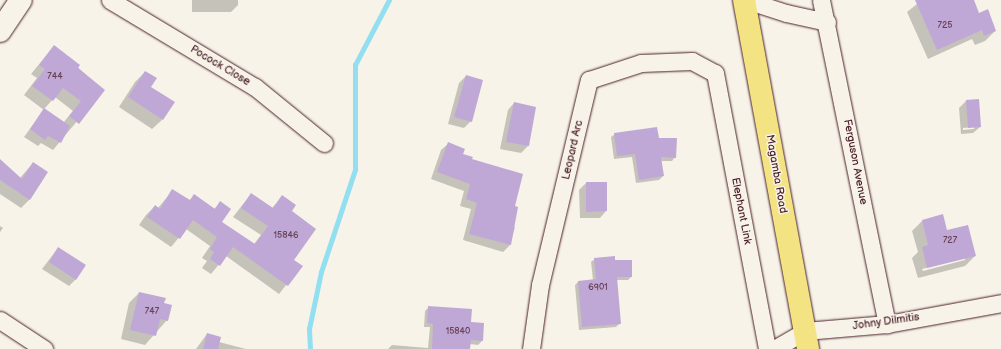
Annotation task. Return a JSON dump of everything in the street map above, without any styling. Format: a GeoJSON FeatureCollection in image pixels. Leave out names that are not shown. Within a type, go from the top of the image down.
{"type":"FeatureCollection","features":[{"type":"Feature","properties":{"kind":"highway","name":"Magamba Road"},"geometry":{"type":"LineString","coordinates":[[745,0],[806,340]]}},
{"type":"Feature","properties":{"kind":"street"},"geometry":{"type":"LineString","coordinates":[[0,31],[21,0]]}},
{"type":"Feature","properties":{"kind":"street","name":"Pocock Close"},"geometry":{"type":"LineString","coordinates":[[110,0],[255,87],[324,143]]}},
{"type":"Feature","properties":{"kind":"street"},"geometry":{"type":"LineString","coordinates":[[745,0],[786,13],[827,22]]}},
{"type":"Feature","properties":{"kind":"street","name":"Ferguson Avenue"},"geometry":{"type":"LineString","coordinates":[[821,0],[827,22],[887,324]]}},
{"type":"Feature","properties":{"kind":"street","name":"Leopard Arc"},"geometry":{"type":"LineString","coordinates":[[531,349],[540,285],[589,80],[641,64],[692,61],[715,73]]}},
{"type":"Feature","properties":{"kind":"street","name":"Elephant Link"},"geometry":{"type":"LineString","coordinates":[[715,73],[767,349]]}},
{"type":"Feature","properties":{"kind":"street","name":"Johny Dilmitis"},"geometry":{"type":"LineString","coordinates":[[774,349],[806,340],[1001,303]]}},
{"type":"Feature","properties":{"kind":"street"},"geometry":{"type":"LineString","coordinates":[[0,320],[44,349]]}},
{"type":"Feature","properties":{"kind":"building"},"geometry":{"type":"Polygon","coordinates":[[[915,0],[974,0],[979,13],[988,9],[996,31],[984,36],[982,30],[937,50],[915,0]]]}},
{"type":"Feature","properties":{"kind":"building"},"geometry":{"type":"Polygon","coordinates":[[[54,45],[80,65],[78,68],[105,90],[79,124],[69,116],[81,101],[63,88],[53,101],[32,86],[45,69],[39,65],[54,45]]]}},
{"type":"Feature","properties":{"kind":"building"},"geometry":{"type":"Polygon","coordinates":[[[145,71],[157,78],[151,87],[175,102],[163,120],[128,97],[145,71]]]}},
{"type":"Feature","properties":{"kind":"building"},"geometry":{"type":"Polygon","coordinates":[[[466,75],[483,80],[472,122],[454,117],[466,75]]]}},
{"type":"Feature","properties":{"kind":"building"},"geometry":{"type":"Polygon","coordinates":[[[979,99],[981,127],[968,128],[966,100],[979,99]]]}},
{"type":"Feature","properties":{"kind":"building"},"geometry":{"type":"Polygon","coordinates":[[[514,102],[536,107],[529,146],[506,142],[514,102]]]}},
{"type":"Feature","properties":{"kind":"building"},"geometry":{"type":"Polygon","coordinates":[[[44,108],[70,126],[61,143],[48,136],[45,140],[30,129],[44,108]]]}},
{"type":"Feature","properties":{"kind":"building"},"geometry":{"type":"Polygon","coordinates":[[[657,127],[659,138],[677,138],[676,158],[661,157],[664,176],[639,180],[635,154],[617,156],[614,133],[657,127]]]}},
{"type":"Feature","properties":{"kind":"building"},"geometry":{"type":"Polygon","coordinates":[[[448,142],[465,149],[463,154],[473,157],[472,159],[523,174],[515,206],[518,207],[511,245],[469,234],[477,203],[466,199],[470,184],[437,172],[448,142]]]}},
{"type":"Feature","properties":{"kind":"building"},"geometry":{"type":"Polygon","coordinates":[[[0,159],[22,179],[33,162],[48,172],[30,200],[0,180],[0,159]]]}},
{"type":"Feature","properties":{"kind":"building"},"geometry":{"type":"Polygon","coordinates":[[[586,182],[607,182],[607,211],[586,212],[586,182]]]}},
{"type":"Feature","properties":{"kind":"building"},"geometry":{"type":"Polygon","coordinates":[[[172,189],[190,200],[194,194],[215,209],[220,201],[231,209],[222,222],[255,244],[268,226],[241,208],[251,193],[273,208],[282,195],[296,205],[292,211],[316,229],[294,260],[303,266],[288,286],[233,247],[220,266],[210,259],[214,252],[210,249],[217,237],[193,220],[180,239],[147,217],[155,205],[160,209],[172,189]]]}},
{"type":"Feature","properties":{"kind":"building"},"geometry":{"type":"Polygon","coordinates":[[[943,214],[947,230],[968,225],[976,256],[927,268],[922,247],[928,245],[922,220],[943,214]]]}},
{"type":"Feature","properties":{"kind":"building"},"geometry":{"type":"Polygon","coordinates":[[[58,247],[86,265],[76,280],[49,262],[58,247]]]}},
{"type":"Feature","properties":{"kind":"building"},"geometry":{"type":"Polygon","coordinates":[[[615,256],[615,260],[632,260],[632,277],[617,277],[621,324],[582,327],[578,281],[596,279],[594,258],[615,256]]]}},
{"type":"Feature","properties":{"kind":"building"},"geometry":{"type":"Polygon","coordinates":[[[139,292],[166,298],[164,303],[172,305],[168,321],[160,319],[156,336],[130,330],[139,292]]]}},
{"type":"Feature","properties":{"kind":"building"},"geometry":{"type":"Polygon","coordinates":[[[428,306],[472,309],[471,322],[484,323],[483,341],[471,340],[470,349],[432,349],[433,324],[427,323],[428,306]]]}},
{"type":"Feature","properties":{"kind":"building"},"geometry":{"type":"Polygon","coordinates":[[[207,333],[221,337],[218,349],[203,349],[207,333]]]}},
{"type":"Feature","properties":{"kind":"waterway"},"geometry":{"type":"LineString","coordinates":[[310,349],[309,329],[321,272],[355,170],[355,65],[389,0]]}}]}
